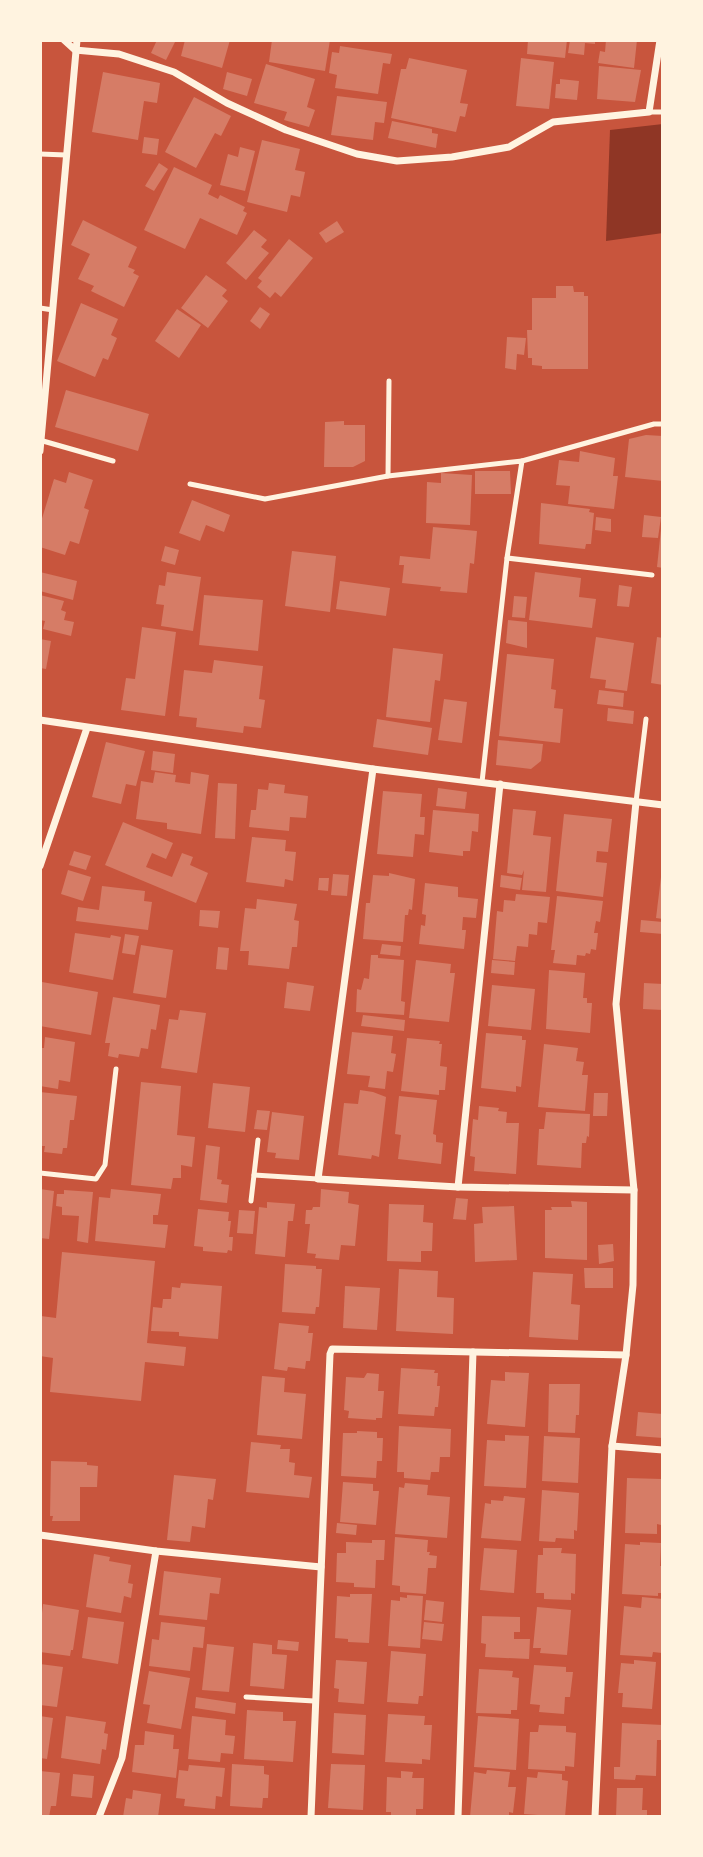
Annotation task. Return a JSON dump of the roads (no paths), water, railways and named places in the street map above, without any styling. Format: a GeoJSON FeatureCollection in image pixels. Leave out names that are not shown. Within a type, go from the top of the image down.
{"type":"FeatureCollection","features":[{"type":"Feature","properties":{"kind":"street"},"geometry":{"type":"LineString","coordinates":[[64,40],[75,50],[119,54],[174,72],[227,103],[286,130],[357,154],[397,161],[452,157],[509,147],[553,122],[649,112],[660,40]]}},
{"type":"Feature","properties":{"kind":"street"},"geometry":{"type":"LineString","coordinates":[[41,448],[77,40]]}},
{"type":"Feature","properties":{"kind":"street"},"geometry":{"type":"LineString","coordinates":[[40,720],[373,769],[663,805]]}},
{"type":"Feature","properties":{"kind":"street"},"geometry":{"type":"LineString","coordinates":[[40,866],[87,728]]}},
{"type":"Feature","properties":{"kind":"street"},"geometry":{"type":"LineString","coordinates":[[373,769],[318,1180],[458,1187],[634,1190]]}},
{"type":"Feature","properties":{"kind":"street"},"geometry":{"type":"LineString","coordinates":[[458,1187],[500,785]]}},
{"type":"Feature","properties":{"kind":"street"},"geometry":{"type":"LineString","coordinates":[[595,1817],[612,1447],[633,1285],[634,1190],[617,1004],[636,802]]}},
{"type":"Feature","properties":{"kind":"street"},"geometry":{"type":"LineString","coordinates":[[311,1817],[314,1701],[332,1349],[626,1355]]}},
{"type":"Feature","properties":{"kind":"street"},"geometry":{"type":"LineString","coordinates":[[458,1817],[473,1352]]}},
{"type":"Feature","properties":{"kind":"street"},"geometry":{"type":"LineString","coordinates":[[612,1447],[663,1450]]}},
{"type":"Feature","properties":{"kind":"street"},"geometry":{"type":"LineString","coordinates":[[40,1535],[156,1551],[321,1567]]}},
{"type":"Feature","properties":{"kind":"street"},"geometry":{"type":"LineString","coordinates":[[99,1817],[122,1758],[156,1551]]}},
{"type":"Feature","properties":{"kind":"lane"},"geometry":{"type":"LineString","coordinates":[[649,112],[663,112]]}},
{"type":"Feature","properties":{"kind":"lane"},"geometry":{"type":"LineString","coordinates":[[40,154],[66,155]]}},
{"type":"Feature","properties":{"kind":"lane"},"geometry":{"type":"LineString","coordinates":[[40,308],[53,310]]}},
{"type":"Feature","properties":{"kind":"lane"},"geometry":{"type":"LineString","coordinates":[[388,476],[389,381]]}},
{"type":"Feature","properties":{"kind":"lane"},"geometry":{"type":"LineString","coordinates":[[190,484],[265,499],[388,476],[522,461],[654,424],[663,424]]}},
{"type":"Feature","properties":{"kind":"lane"},"geometry":{"type":"LineString","coordinates":[[41,448],[113,461]]}},
{"type":"Feature","properties":{"kind":"lane"},"geometry":{"type":"LineString","coordinates":[[482,782],[507,558],[522,461]]}},
{"type":"Feature","properties":{"kind":"lane"},"geometry":{"type":"LineString","coordinates":[[507,558],[652,576]]}},
{"type":"Feature","properties":{"kind":"lane"},"geometry":{"type":"LineString","coordinates":[[636,802],[646,719]]}},
{"type":"Feature","properties":{"kind":"lane"},"geometry":{"type":"LineString","coordinates":[[40,1173],[96,1178],[105,1165],[116,1069]]}},
{"type":"Feature","properties":{"kind":"lane"},"geometry":{"type":"LineString","coordinates":[[251,1201],[258,1140]]}},
{"type":"Feature","properties":{"kind":"lane"},"geometry":{"type":"LineString","coordinates":[[254,1175],[318,1180]]}},
{"type":"Feature","properties":{"kind":"lane"},"geometry":{"type":"LineString","coordinates":[[246,1697],[314,1701]]}}]}
